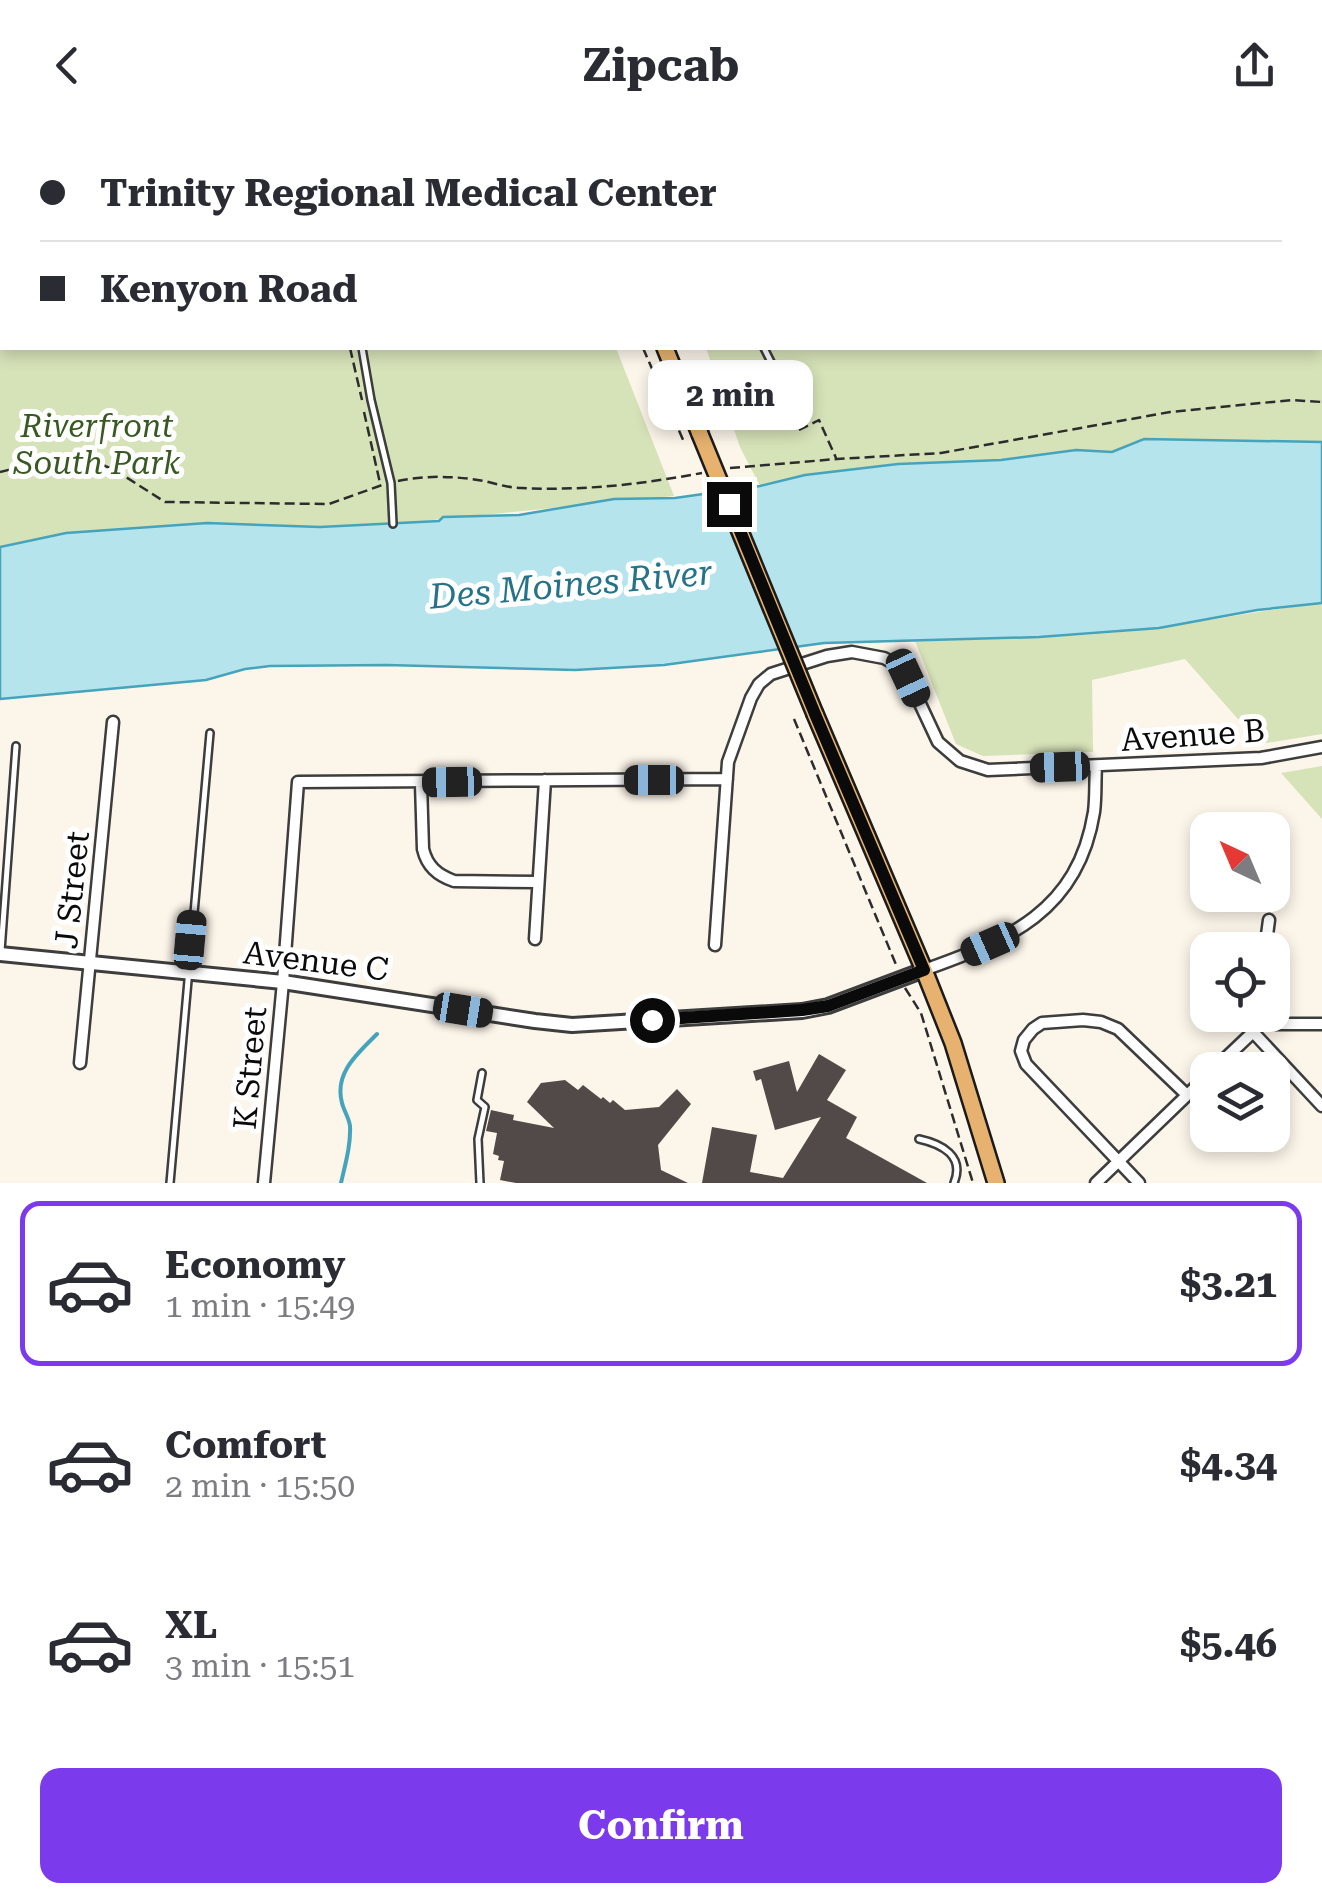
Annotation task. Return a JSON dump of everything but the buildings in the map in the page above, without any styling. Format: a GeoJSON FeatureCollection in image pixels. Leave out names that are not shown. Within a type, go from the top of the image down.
{"type":"FeatureCollection","features":[{"type":"Feature","properties":{"kind":"main road"},"geometry":{"type":"LineString","coordinates":[[667,350],[924,970],[952,1043],[996,1183]]}},
{"type":"Feature","properties":{"kind":"street","name":"Avenue B"},"geometry":{"type":"LineString","coordinates":[[727,779],[734,740],[759,684],[771,674],[852,652],[884,658],[897,665],[908,678],[938,742],[960,761],[988,770],[1261,758],[1322,747]]}},
{"type":"Feature","properties":{"kind":"street","name":"J Street"},"geometry":{"type":"LineString","coordinates":[[80,1063],[113,722]]}},
{"type":"Feature","properties":{"kind":"street","name":"Avenue C"},"geometry":{"type":"LineString","coordinates":[[0,954],[283,982],[572,1025],[828,1006],[1011,935],[1035,919],[1055,898],[1082,852],[1094,812],[1096,766]]}},
{"type":"Feature","properties":{"kind":"street"},"geometry":{"type":"LineString","coordinates":[[538,882],[454,881],[441,877],[422,849],[422,783],[727,779],[716,945]]}},
{"type":"Feature","properties":{"kind":"street"},"geometry":{"type":"LineString","coordinates":[[536,939],[545,780]]}},
{"type":"Feature","properties":{"kind":"street","name":"K Street"},"geometry":{"type":"LineString","coordinates":[[264,1183],[298,782],[422,783]]}},
{"type":"Feature","properties":{"kind":"street"},"geometry":{"type":"LineString","coordinates":[[1267,932],[1269,920]]}},
{"type":"Feature","properties":{"kind":"street"},"geometry":{"type":"LineString","coordinates":[[1139,1183],[1026,1064],[1021,1052],[1024,1040],[1042,1023],[1101,1022],[1118,1028],[1187,1095]]}},
{"type":"Feature","properties":{"kind":"street"},"geometry":{"type":"LineString","coordinates":[[1290,1024],[1322,1024]]}},
{"type":"Feature","properties":{"kind":"street"},"geometry":{"type":"LineString","coordinates":[[1229,1052],[1248,1032]]}},
{"type":"Feature","properties":{"kind":"street"},"geometry":{"type":"LineString","coordinates":[[1262,1032],[1322,1106]]}},
{"type":"Feature","properties":{"kind":"street"},"geometry":{"type":"LineString","coordinates":[[1096,1183],[1190,1092]]}},
{"type":"Feature","properties":{"kind":"lane"},"geometry":{"type":"LineString","coordinates":[[362,350],[391,483],[393,524]]}},
{"type":"Feature","properties":{"kind":"lane"},"geometry":{"type":"LineString","coordinates":[[765,350],[771,362]]}},
{"type":"Feature","properties":{"kind":"lane"},"geometry":{"type":"LineString","coordinates":[[170,1183],[210,732]]}},
{"type":"Feature","properties":{"kind":"lane"},"geometry":{"type":"LineString","coordinates":[[0,954],[16,746]]}},
{"type":"Feature","properties":{"kind":"lane"},"geometry":{"type":"LineString","coordinates":[[480,1183],[478,1139],[485,1107],[477,1100],[482,1072]]}},
{"type":"Feature","properties":{"kind":"lane"},"geometry":{"type":"LineString","coordinates":[[919,1139],[938,1143],[949,1152],[956,1162],[958,1175],[954,1183]]}},
{"type":"Feature","properties":{"kind":"path"},"geometry":{"type":"LineString","coordinates":[[350,350],[380,486]]}},
{"type":"Feature","properties":{"kind":"path"},"geometry":{"type":"LineString","coordinates":[[644,350],[684,442]]}},
{"type":"Feature","properties":{"kind":"path"},"geometry":{"type":"LineString","coordinates":[[732,468],[941,453],[1170,412],[1292,400],[1322,402]]}},
{"type":"Feature","properties":{"kind":"path"},"geometry":{"type":"LineString","coordinates":[[799,430],[819,420],[836,458]]}},
{"type":"Feature","properties":{"kind":"path"},"geometry":{"type":"LineString","coordinates":[[0,472],[78,453],[118,472],[165,502],[329,504],[408,479],[479,480],[518,488],[599,488],[713,471]]}},
{"type":"Feature","properties":{"kind":"path"},"geometry":{"type":"LineString","coordinates":[[794,719],[907,993],[921,1013],[973,1183]]}},
{"type":"Feature","properties":{"kind":"green space","name":"Riverfront South Park"},"geometry":{"type":"Polygon","coordinates":[[[0,350],[617,350],[674,496],[393,524],[320,527],[0,563],[0,350]]]}},
{"type":"Feature","properties":{"kind":"green space"},"geometry":{"type":"Polygon","coordinates":[[[707,350],[1322,350],[1322,442],[1144,439],[1112,452],[1076,450],[1001,460],[898,464],[805,475],[760,486],[740,447],[707,350]]]}},
{"type":"Feature","properties":{"kind":"green space"},"geometry":{"type":"Polygon","coordinates":[[[1322,603],[1322,734],[1260,744],[1185,659],[1092,680],[1093,752],[983,756],[956,744],[915,641],[1100,634],[1322,603]]]}},
{"type":"Feature","properties":{"kind":"green space"},"geometry":{"type":"Polygon","coordinates":[[[1322,766],[1322,819],[1281,773],[1322,766]]]}},
{"type":"Feature","properties":{"kind":"water","name":"Des Moines River"},"geometry":{"type":"Polygon","coordinates":[[[1144,439],[1322,442],[1322,603],[1159,628],[1039,637],[824,643],[664,665],[575,670],[270,666],[206,680],[0,699],[0,547],[66,533],[207,523],[320,527],[519,515],[614,499],[675,498],[805,475],[898,464],[1001,460],[1076,450],[1112,452],[1144,439]]]}},
{"type":"Feature","properties":{"kind":"waterway"},"geometry":{"type":"LineString","coordinates":[[341,1183],[350,1133],[341,1082],[349,1065],[377,1034]]}},
{"type":"Feature","properties":{"kind":"route"},"geometry":{"type":"LineString","coordinates":[[652,1020],[828,1006],[924,970],[729,504]]}}]}
